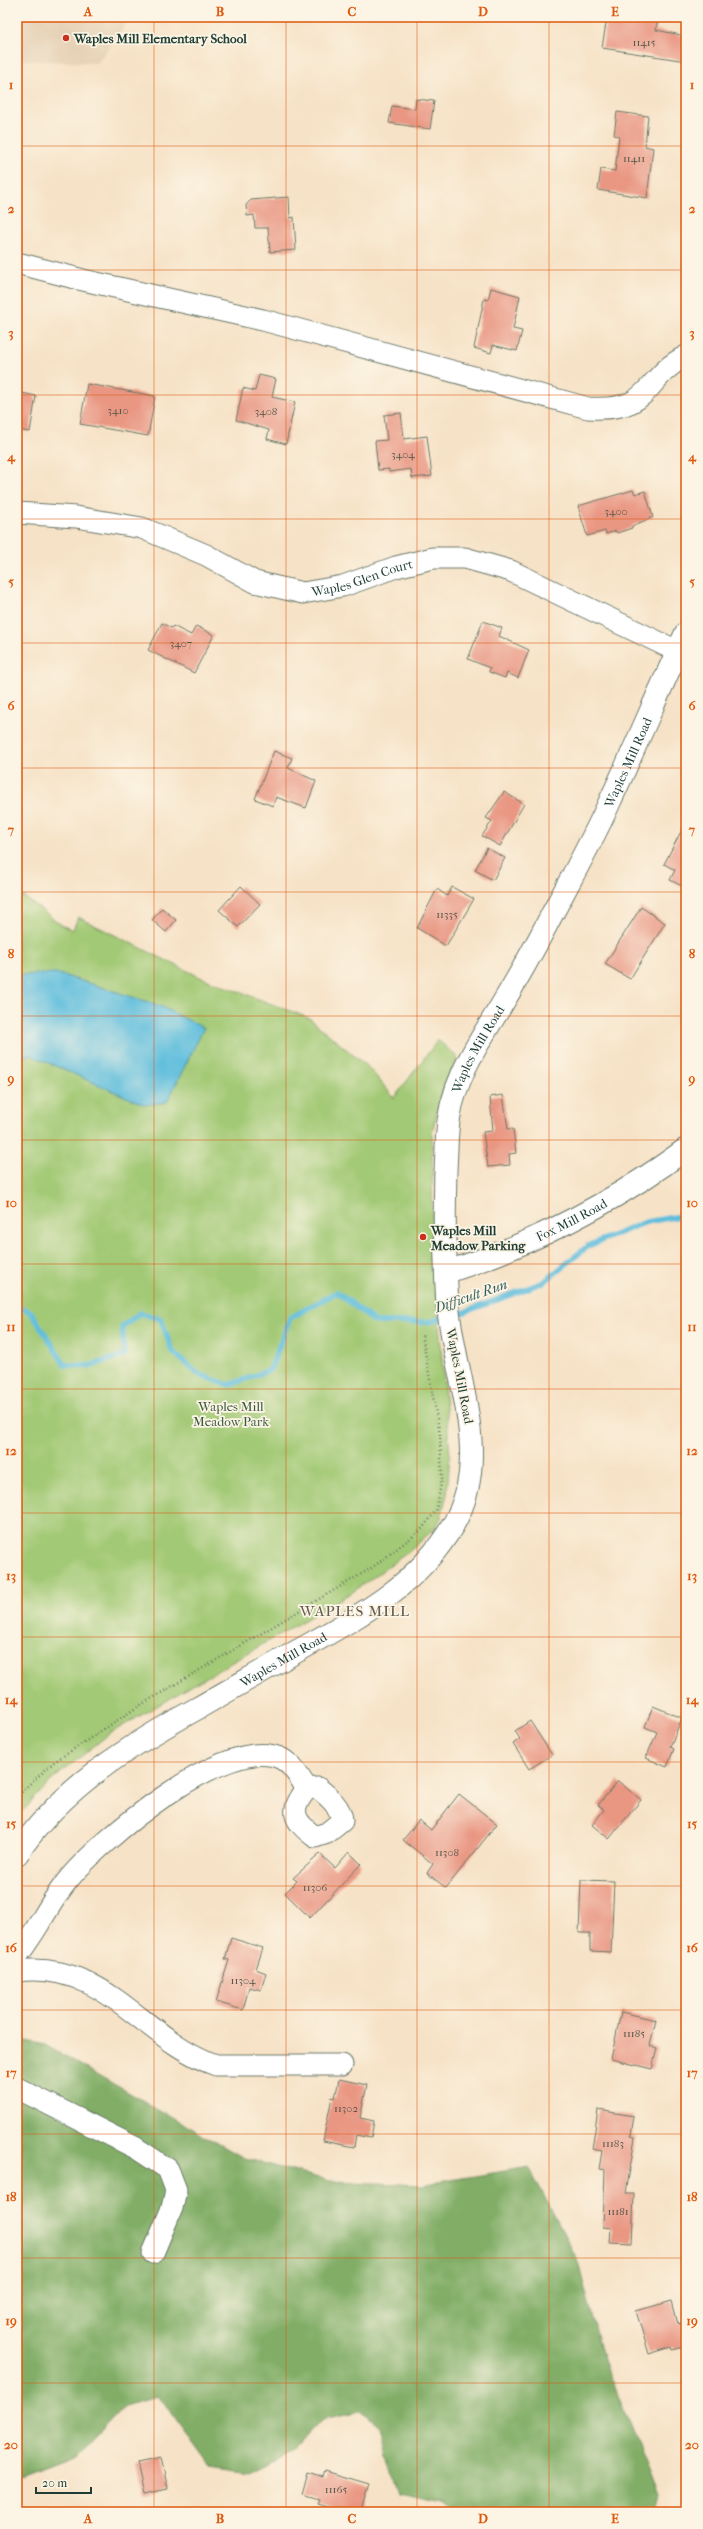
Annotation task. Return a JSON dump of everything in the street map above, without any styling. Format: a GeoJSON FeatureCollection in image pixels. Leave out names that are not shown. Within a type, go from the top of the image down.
{"type":"FeatureCollection","features":[{"type":"Feature","properties":{"kind":"main road","name":"Waples Mill Road"},"geometry":{"type":"LineString","coordinates":[[17,1854],[41,1821],[76,1787],[111,1760],[145,1738],[379,1603],[414,1575],[432,1556],[456,1520],[465,1497],[472,1458],[471,1431],[452,1335],[447,1298],[447,1134],[450,1106],[457,1082],[465,1064],[540,938],[611,801],[682,642]]}},
{"type":"Feature","properties":{"kind":"main road","name":"Fox Mill Road"},"geometry":{"type":"LineString","coordinates":[[447,1272],[507,1251],[575,1219],[663,1166],[686,1149]]}},
{"type":"Feature","properties":{"kind":"street"},"geometry":{"type":"LineString","coordinates":[[17,263],[83,280],[263,320],[588,408],[607,409],[635,401],[650,389],[673,363],[686,356]]}},
{"type":"Feature","properties":{"kind":"street","name":"Waples Glen Court"},"geometry":{"type":"LineString","coordinates":[[17,513],[76,517],[142,528],[206,555],[255,582],[303,593],[342,586],[396,566],[433,558],[464,558],[512,571],[682,642]]}},
{"type":"Feature","properties":{"kind":"street"},"geometry":{"type":"LineString","coordinates":[[17,1956],[67,1882],[98,1847],[174,1789],[197,1776],[231,1761],[252,1755],[268,1755],[281,1758],[291,1766],[307,1789]]}},
{"type":"Feature","properties":{"kind":"street"},"geometry":{"type":"LineString","coordinates":[[17,1971],[42,1969],[61,1972],[95,1985],[122,2002],[174,2044],[202,2060],[216,2065],[342,2065]]}},
{"type":"Feature","properties":{"kind":"street"},"geometry":{"type":"LineString","coordinates":[[17,2088],[136,2148],[168,2169],[176,2190],[172,2208],[153,2253]]}},
{"type":"Feature","properties":{"kind":"path"},"geometry":{"type":"LineString","coordinates":[[17,1799],[54,1762],[140,1706],[373,1567],[420,1531],[436,1511],[442,1478],[440,1436],[422,1335]]}},
{"type":"Feature","properties":{"kind":"shaded area","name":"Waples Mill Elementary School"},"geometry":{"type":"Polygon","coordinates":[[[17,17],[131,17],[97,63],[17,60],[17,17]]]}},
{"type":"Feature","properties":{"kind":"green space","name":"Waples Mill Meadow Park"},"geometry":{"type":"Polygon","coordinates":[[[17,892],[63,926],[73,930],[78,917],[200,977],[309,1018],[370,1069],[394,1098],[438,1040],[458,1058],[441,1094],[432,1133],[433,1252],[450,1455],[447,1494],[441,1518],[435,1528],[411,1550],[354,1591],[109,1734],[52,1780],[17,1817],[17,892]]]}},
{"type":"Feature","properties":{"kind":"green space"},"geometry":{"type":"Polygon","coordinates":[[[17,2039],[45,2045],[244,2158],[330,2181],[421,2185],[529,2167],[577,2259],[604,2360],[657,2494],[652,2512],[458,2512],[443,2503],[399,2494],[380,2427],[361,2411],[322,2419],[294,2448],[248,2471],[209,2465],[159,2397],[123,2406],[76,2456],[17,2479],[17,2039]]]}},
{"type":"Feature","properties":{"kind":"water"},"geometry":{"type":"Polygon","coordinates":[[[56,973],[158,1005],[204,1028],[167,1102],[145,1105],[30,1055],[17,1059],[17,975],[56,973]]]}},
{"type":"Feature","properties":{"kind":"building"},"geometry":{"type":"Polygon","coordinates":[[[607,17],[658,17],[656,30],[686,36],[686,61],[602,48],[607,17]]]}},
{"type":"Feature","properties":{"kind":"building"},"geometry":{"type":"Polygon","coordinates":[[[416,99],[434,101],[430,129],[389,123],[392,106],[415,109],[416,99]]]}},
{"type":"Feature","properties":{"kind":"building"},"geometry":{"type":"Polygon","coordinates":[[[617,112],[648,116],[645,146],[653,148],[647,198],[598,190],[601,169],[615,171],[619,136],[614,135],[617,112]]]}},
{"type":"Feature","properties":{"kind":"building"},"geometry":{"type":"Polygon","coordinates":[[[289,197],[290,218],[294,217],[296,250],[270,252],[268,228],[255,228],[254,215],[247,216],[246,205],[251,200],[289,197]]]}},
{"type":"Feature","properties":{"kind":"building"},"geometry":{"type":"Polygon","coordinates":[[[491,288],[520,296],[513,329],[522,331],[517,351],[493,345],[491,353],[474,348],[484,299],[488,300],[491,288]]]}},
{"type":"Feature","properties":{"kind":"building"},"geometry":{"type":"Polygon","coordinates":[[[259,375],[276,379],[272,397],[295,402],[286,444],[267,439],[269,430],[236,420],[243,388],[255,391],[259,375]]]}},
{"type":"Feature","properties":{"kind":"building"},"geometry":{"type":"Polygon","coordinates":[[[87,384],[155,396],[148,436],[80,424],[87,384]]]}},
{"type":"Feature","properties":{"kind":"building"},"geometry":{"type":"Polygon","coordinates":[[[17,392],[36,396],[30,432],[17,430],[17,392]]]}},
{"type":"Feature","properties":{"kind":"building"},"geometry":{"type":"Polygon","coordinates":[[[401,413],[404,439],[427,436],[432,476],[412,478],[411,469],[389,472],[389,469],[378,470],[375,441],[387,440],[384,415],[401,413]]]}},
{"type":"Feature","properties":{"kind":"building"},"geometry":{"type":"Polygon","coordinates":[[[633,490],[635,494],[645,491],[653,517],[632,526],[632,528],[617,533],[616,531],[606,534],[605,531],[587,536],[578,506],[633,490]]]}},
{"type":"Feature","properties":{"kind":"building"},"geometry":{"type":"Polygon","coordinates":[[[483,621],[502,628],[499,636],[529,650],[518,678],[507,673],[505,678],[489,672],[490,668],[468,659],[483,621]]]}},
{"type":"Feature","properties":{"kind":"building"},"geometry":{"type":"Polygon","coordinates":[[[162,623],[171,628],[173,626],[191,635],[196,626],[214,635],[194,673],[148,650],[162,623]]]}},
{"type":"Feature","properties":{"kind":"building"},"geometry":{"type":"Polygon","coordinates":[[[274,751],[292,758],[288,768],[316,781],[306,808],[276,797],[273,806],[255,799],[274,751]]]}},
{"type":"Feature","properties":{"kind":"building"},"geometry":{"type":"Polygon","coordinates":[[[504,792],[524,804],[500,846],[482,836],[492,821],[486,818],[504,792]]]}},
{"type":"Feature","properties":{"kind":"building"},"geometry":{"type":"Polygon","coordinates":[[[686,822],[686,888],[670,880],[675,870],[664,864],[686,822]]]}},
{"type":"Feature","properties":{"kind":"building"},"geometry":{"type":"Polygon","coordinates":[[[487,848],[505,858],[493,880],[475,870],[487,848]]]}},
{"type":"Feature","properties":{"kind":"building"},"geometry":{"type":"Polygon","coordinates":[[[241,886],[260,904],[238,927],[219,910],[241,886]]]}},
{"type":"Feature","properties":{"kind":"building"},"geometry":{"type":"Polygon","coordinates":[[[452,887],[474,899],[446,946],[417,928],[437,889],[447,896],[452,887]]]}},
{"type":"Feature","properties":{"kind":"building"},"geometry":{"type":"Polygon","coordinates":[[[641,907],[665,923],[630,979],[605,964],[641,907]]]}},
{"type":"Feature","properties":{"kind":"building"},"geometry":{"type":"Polygon","coordinates":[[[162,908],[176,920],[166,932],[152,920],[162,908]]]}},
{"type":"Feature","properties":{"kind":"building"},"geometry":{"type":"Polygon","coordinates":[[[503,1095],[508,1129],[513,1129],[516,1153],[509,1154],[510,1165],[488,1167],[483,1132],[493,1131],[490,1097],[503,1095]]]}},
{"type":"Feature","properties":{"kind":"building"},"geometry":{"type":"Polygon","coordinates":[[[653,1706],[682,1718],[670,1747],[674,1749],[667,1767],[646,1758],[657,1732],[645,1727],[653,1706]]]}},
{"type":"Feature","properties":{"kind":"building"},"geometry":{"type":"Polygon","coordinates":[[[530,1721],[552,1755],[529,1769],[513,1744],[520,1739],[515,1731],[530,1721]]]}},
{"type":"Feature","properties":{"kind":"building"},"geometry":{"type":"Polygon","coordinates":[[[618,1781],[641,1800],[609,1839],[592,1825],[604,1810],[598,1805],[618,1781]]]}},
{"type":"Feature","properties":{"kind":"building"},"geometry":{"type":"Polygon","coordinates":[[[459,1794],[497,1824],[446,1888],[427,1873],[433,1864],[403,1840],[419,1820],[431,1830],[459,1794]]]}},
{"type":"Feature","properties":{"kind":"building"},"geometry":{"type":"Polygon","coordinates":[[[349,1852],[361,1864],[310,1918],[285,1893],[297,1881],[293,1878],[320,1854],[335,1868],[349,1852]]]}},
{"type":"Feature","properties":{"kind":"building"},"geometry":{"type":"Polygon","coordinates":[[[581,1880],[614,1881],[611,1952],[590,1951],[590,1933],[579,1933],[581,1880]]]}},
{"type":"Feature","properties":{"kind":"building"},"geometry":{"type":"Polygon","coordinates":[[[231,1938],[263,1948],[256,1969],[266,1973],[261,1990],[249,1987],[243,2010],[216,2002],[229,1960],[225,1959],[231,1938]]]}},
{"type":"Feature","properties":{"kind":"building"},"geometry":{"type":"Polygon","coordinates":[[[621,2012],[656,2020],[650,2046],[657,2048],[652,2069],[611,2059],[621,2012]]]}},
{"type":"Feature","properties":{"kind":"building"},"geometry":{"type":"Polygon","coordinates":[[[339,2079],[367,2085],[360,2118],[374,2121],[371,2138],[356,2135],[354,2147],[323,2141],[332,2097],[335,2098],[339,2079]]]}},
{"type":"Feature","properties":{"kind":"building"},"geometry":{"type":"Polygon","coordinates":[[[598,2110],[634,2116],[631,2136],[635,2137],[626,2194],[634,2194],[632,2244],[610,2243],[611,2228],[603,2227],[605,2170],[599,2169],[602,2151],[592,2149],[598,2110]]]}},
{"type":"Feature","properties":{"kind":"building"},"geometry":{"type":"Polygon","coordinates":[[[672,2301],[678,2324],[686,2321],[686,2346],[673,2350],[672,2347],[649,2354],[636,2311],[672,2301]]]}},
{"type":"Feature","properties":{"kind":"building"},"geometry":{"type":"Polygon","coordinates":[[[161,2458],[168,2489],[144,2494],[137,2463],[161,2458]]]}},
{"type":"Feature","properties":{"kind":"building"},"geometry":{"type":"Polygon","coordinates":[[[325,2471],[369,2484],[361,2512],[343,2512],[317,2504],[319,2499],[302,2494],[308,2472],[323,2477],[325,2471]]]}},
{"type":"Feature","properties":{"kind":"waterway","name":"Difficult Run"},"geometry":{"type":"LineString","coordinates":[[454,1316],[544,1282],[588,1246],[646,1222],[686,1215]]}},
{"type":"Feature","properties":{"kind":"waterway","name":"Difficult Run"},"geometry":{"type":"LineString","coordinates":[[17,1306],[31,1312],[65,1365],[89,1366],[125,1355],[122,1327],[140,1313],[161,1319],[172,1351],[198,1374],[229,1385],[270,1370],[290,1318],[337,1292],[375,1322],[428,1322],[444,1318]]}},
{"type":"Feature","properties":{"kind":"place","name":"Waples Mill Elementary School"},"geometry":{"type":"Point","coordinates":[66,38]}},
{"type":"Feature","properties":{"kind":"place","name":"Waples Mill Meadow Parking"},"geometry":{"type":"Point","coordinates":[423,1237]}},
{"type":"Feature","properties":{"kind":"district","name":"WAPLES MILL"},"geometry":{"type":"Point","coordinates":[355,1611]}}]}
